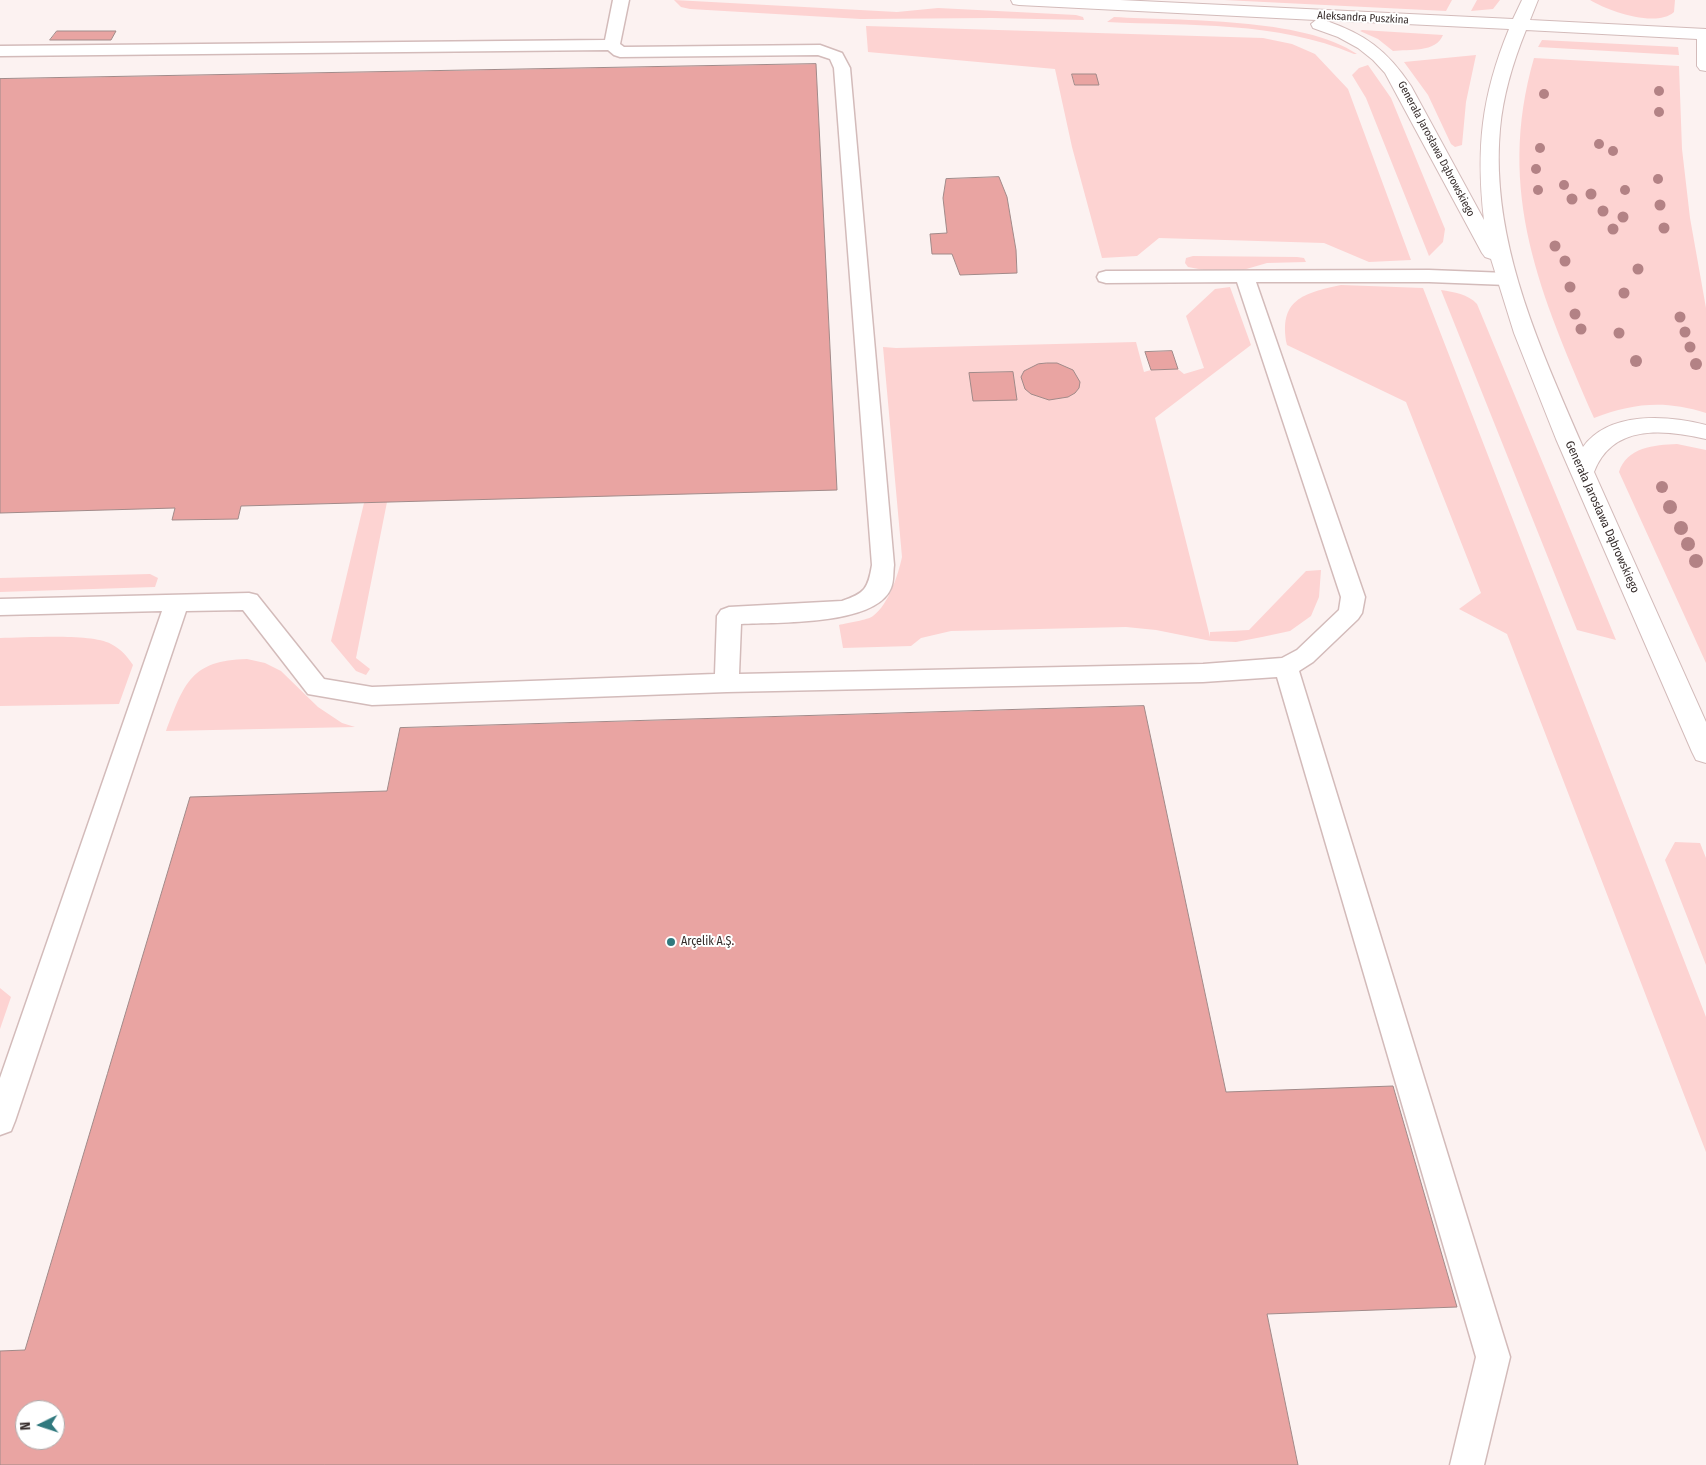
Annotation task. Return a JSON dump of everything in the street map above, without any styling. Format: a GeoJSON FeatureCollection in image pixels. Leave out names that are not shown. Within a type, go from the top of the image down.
{"type":"FeatureCollection","features":[{"type":"Feature","properties":{"kind":"main road","name":"Aleksandra Puszkina"},"geometry":{"type":"LineString","coordinates":[[1019,0],[1706,35]]}},
{"type":"Feature","properties":{"kind":"main road","name":"Generała Jarosława Dąbrowskiego"},"geometry":{"type":"LineString","coordinates":[[1530,0],[1508,50],[1493,109],[1489,147],[1495,232],[1507,279],[1528,341],[1582,472],[1706,752]]}},
{"type":"Feature","properties":{"kind":"main road","name":"Generała Jarosława Dąbrowskiego"},"geometry":{"type":"LineString","coordinates":[[1292,14],[1344,32],[1366,44],[1393,72],[1408,93],[1433,146],[1507,279]]}},
{"type":"Feature","properties":{"kind":"main road"},"geometry":{"type":"LineString","coordinates":[[1706,35],[1706,66]]}},
{"type":"Feature","properties":{"kind":"main road"},"geometry":{"type":"LineString","coordinates":[[1582,472],[1589,454],[1601,441],[1625,430],[1654,425],[1674,426],[1706,432]]}},
{"type":"Feature","properties":{"kind":"lane"},"geometry":{"type":"LineString","coordinates":[[612,45],[621,0]]}},
{"type":"Feature","properties":{"kind":"lane"},"geometry":{"type":"LineString","coordinates":[[0,51],[612,45],[620,52],[820,50],[836,56],[842,68],[882,565],[880,587],[867,601],[842,609],[729,616],[727,683]]}},
{"type":"Feature","properties":{"kind":"lane"},"geometry":{"type":"LineString","coordinates":[[1106,277],[1429,276],[1507,279]]}},
{"type":"Feature","properties":{"kind":"lane"},"geometry":{"type":"LineString","coordinates":[[0,606],[248,601],[317,687],[372,696],[727,683],[1203,673],[1286,667],[1305,656],[1350,613],[1353,597],[1245,278]]}},
{"type":"Feature","properties":{"kind":"lane"},"geometry":{"type":"LineString","coordinates":[[0,1121],[177,603]]}},
{"type":"Feature","properties":{"kind":"lane"},"geometry":{"type":"LineString","coordinates":[[1286,667],[1493,1357],[1467,1465]]}},
{"type":"Feature","properties":{"kind":"shaded area"},"geometry":{"type":"Polygon","coordinates":[[[674,0],[897,12],[938,8],[1076,15],[1083,17],[1084,20],[992,18],[861,19],[690,9],[681,7],[674,0]]]}},
{"type":"Feature","properties":{"kind":"shaded area"},"geometry":{"type":"Polygon","coordinates":[[[1224,0],[1452,0],[1446,11],[1224,0]]]}},
{"type":"Feature","properties":{"kind":"shaded area"},"geometry":{"type":"Polygon","coordinates":[[[1477,0],[1500,0],[1493,9],[1471,11],[1477,0]]]}},
{"type":"Feature","properties":{"kind":"shaded area"},"geometry":{"type":"Polygon","coordinates":[[[1590,0],[1675,0],[1674,12],[1666,17],[1644,18],[1608,9],[1590,0]]]}},
{"type":"Feature","properties":{"kind":"shaded area"},"geometry":{"type":"Polygon","coordinates":[[[1114,17],[1240,23],[1274,27],[1306,33],[1334,42],[1357,54],[1325,43],[1264,30],[1201,25],[1107,22],[1114,17]]]}},
{"type":"Feature","properties":{"kind":"shaded area"},"geometry":{"type":"Polygon","coordinates":[[[866,26],[1263,38],[1292,44],[1315,54],[1348,89],[1411,260],[1369,262],[1324,243],[1159,238],[1137,256],[1102,258],[1072,147],[1055,69],[868,52],[866,26]]]}},
{"type":"Feature","properties":{"kind":"shaded area"},"geometry":{"type":"Polygon","coordinates":[[[1360,31],[1443,35],[1434,45],[1428,47],[1393,51],[1378,39],[1360,31]]]}},
{"type":"Feature","properties":{"kind":"shaded area"},"geometry":{"type":"Polygon","coordinates":[[[1542,40],[1678,47],[1679,55],[1538,47],[1542,40]]]}},
{"type":"Feature","properties":{"kind":"shaded area"},"geometry":{"type":"Polygon","coordinates":[[[1476,55],[1466,102],[1462,145],[1455,147],[1451,144],[1428,95],[1404,62],[1476,55]]]}},
{"type":"Feature","properties":{"kind":"shaded area"},"geometry":{"type":"Polygon","coordinates":[[[1534,58],[1679,66],[1682,149],[1690,218],[1706,308],[1706,413],[1677,406],[1649,405],[1622,409],[1594,418],[1541,286],[1530,243],[1522,199],[1519,154],[1523,107],[1534,58]]]}},
{"type":"Feature","properties":{"kind":"shaded area"},"geometry":{"type":"Polygon","coordinates":[[[1368,65],[1391,98],[1445,229],[1443,242],[1429,256],[1366,98],[1352,75],[1359,68],[1368,65]]]}},
{"type":"Feature","properties":{"kind":"shaded area"},"geometry":{"type":"Polygon","coordinates":[[[1193,256],[1297,257],[1304,258],[1306,262],[1267,263],[1243,270],[1204,270],[1188,267],[1185,263],[1186,258],[1193,256]]]}},
{"type":"Feature","properties":{"kind":"shaded area"},"geometry":{"type":"Polygon","coordinates":[[[1341,285],[1423,288],[1706,1017],[1706,1152],[1507,634],[1459,609],[1481,593],[1406,402],[1287,345],[1286,318],[1290,308],[1296,301],[1315,291],[1341,285]]]}},
{"type":"Feature","properties":{"kind":"shaded area"},"geometry":{"type":"Polygon","coordinates":[[[1230,287],[1251,345],[1155,418],[1210,637],[1210,632],[1249,630],[1306,571],[1321,570],[1319,597],[1311,616],[1290,631],[1236,642],[1211,641],[1156,630],[1126,627],[951,631],[921,638],[911,646],[843,648],[839,625],[867,619],[879,611],[892,589],[902,557],[883,347],[1136,342],[1144,372],[1178,369],[1184,374],[1204,368],[1186,316],[1215,289],[1230,287]]]}},
{"type":"Feature","properties":{"kind":"shaded area"},"geometry":{"type":"Polygon","coordinates":[[[1441,290],[1465,296],[1477,304],[1616,640],[1577,630],[1441,290]]]}},
{"type":"Feature","properties":{"kind":"shaded area"},"geometry":{"type":"Polygon","coordinates":[[[1677,444],[1706,450],[1706,663],[1619,472],[1628,457],[1635,452],[1659,445],[1677,444]]]}},
{"type":"Feature","properties":{"kind":"shaded area"},"geometry":{"type":"Polygon","coordinates":[[[387,502],[356,658],[370,669],[366,675],[356,671],[331,641],[364,503],[387,502]]]}},
{"type":"Feature","properties":{"kind":"shaded area"},"geometry":{"type":"Polygon","coordinates":[[[150,574],[158,578],[155,587],[0,592],[0,578],[150,574]]]}},
{"type":"Feature","properties":{"kind":"shaded area"},"geometry":{"type":"Polygon","coordinates":[[[0,638],[89,638],[115,646],[124,653],[133,665],[119,704],[0,706],[0,638]]]}},
{"type":"Feature","properties":{"kind":"shaded area"},"geometry":{"type":"Polygon","coordinates":[[[247,659],[265,663],[281,671],[318,707],[342,723],[355,727],[166,731],[178,700],[192,678],[213,664],[228,660],[247,659]]]}},
{"type":"Feature","properties":{"kind":"shaded area"},"geometry":{"type":"Polygon","coordinates":[[[1675,842],[1700,843],[1706,858],[1706,965],[1665,860],[1675,842]]]}},
{"type":"Feature","properties":{"kind":"shaded area"},"geometry":{"type":"Polygon","coordinates":[[[0,988],[11,997],[0,1029],[0,988]]]}},
{"type":"Feature","properties":{"kind":"building"},"geometry":{"type":"Polygon","coordinates":[[[57,31],[116,31],[111,40],[50,40],[57,31]]]}},
{"type":"Feature","properties":{"kind":"building"},"geometry":{"type":"Polygon","coordinates":[[[816,64],[837,490],[241,506],[238,519],[172,520],[175,508],[0,513],[0,79],[816,64]]]}},
{"type":"Feature","properties":{"kind":"building"},"geometry":{"type":"Polygon","coordinates":[[[1072,74],[1096,74],[1099,85],[1075,85],[1072,74]]]}},
{"type":"Feature","properties":{"kind":"building"},"geometry":{"type":"Polygon","coordinates":[[[999,177],[1007,197],[1016,250],[1017,273],[960,275],[952,254],[932,254],[930,234],[947,233],[943,198],[946,179],[999,177]]]}},
{"type":"Feature","properties":{"kind":"building"},"geometry":{"type":"Polygon","coordinates":[[[1172,351],[1178,369],[1151,370],[1145,352],[1172,351]]]}},
{"type":"Feature","properties":{"kind":"building"},"geometry":{"type":"Polygon","coordinates":[[[1057,363],[1073,370],[1080,382],[1079,388],[1075,393],[1068,397],[1049,400],[1031,394],[1025,389],[1021,377],[1024,371],[1038,364],[1057,363]]]}},
{"type":"Feature","properties":{"kind":"building"},"geometry":{"type":"Polygon","coordinates":[[[1013,372],[1017,400],[973,401],[969,373],[1013,372]]]}},
{"type":"Feature","properties":{"kind":"building","name":"Arçelik A.Ş."},"geometry":{"type":"Polygon","coordinates":[[[1144,706],[1226,1092],[1393,1086],[1457,1307],[1267,1314],[1298,1465],[0,1465],[0,1351],[25,1350],[190,797],[387,791],[400,728],[1144,706]]]}},
{"type":"Feature","properties":{"kind":"place","name":"Arçelik A.Ş."},"geometry":{"type":"Point","coordinates":[671,942]}}]}
